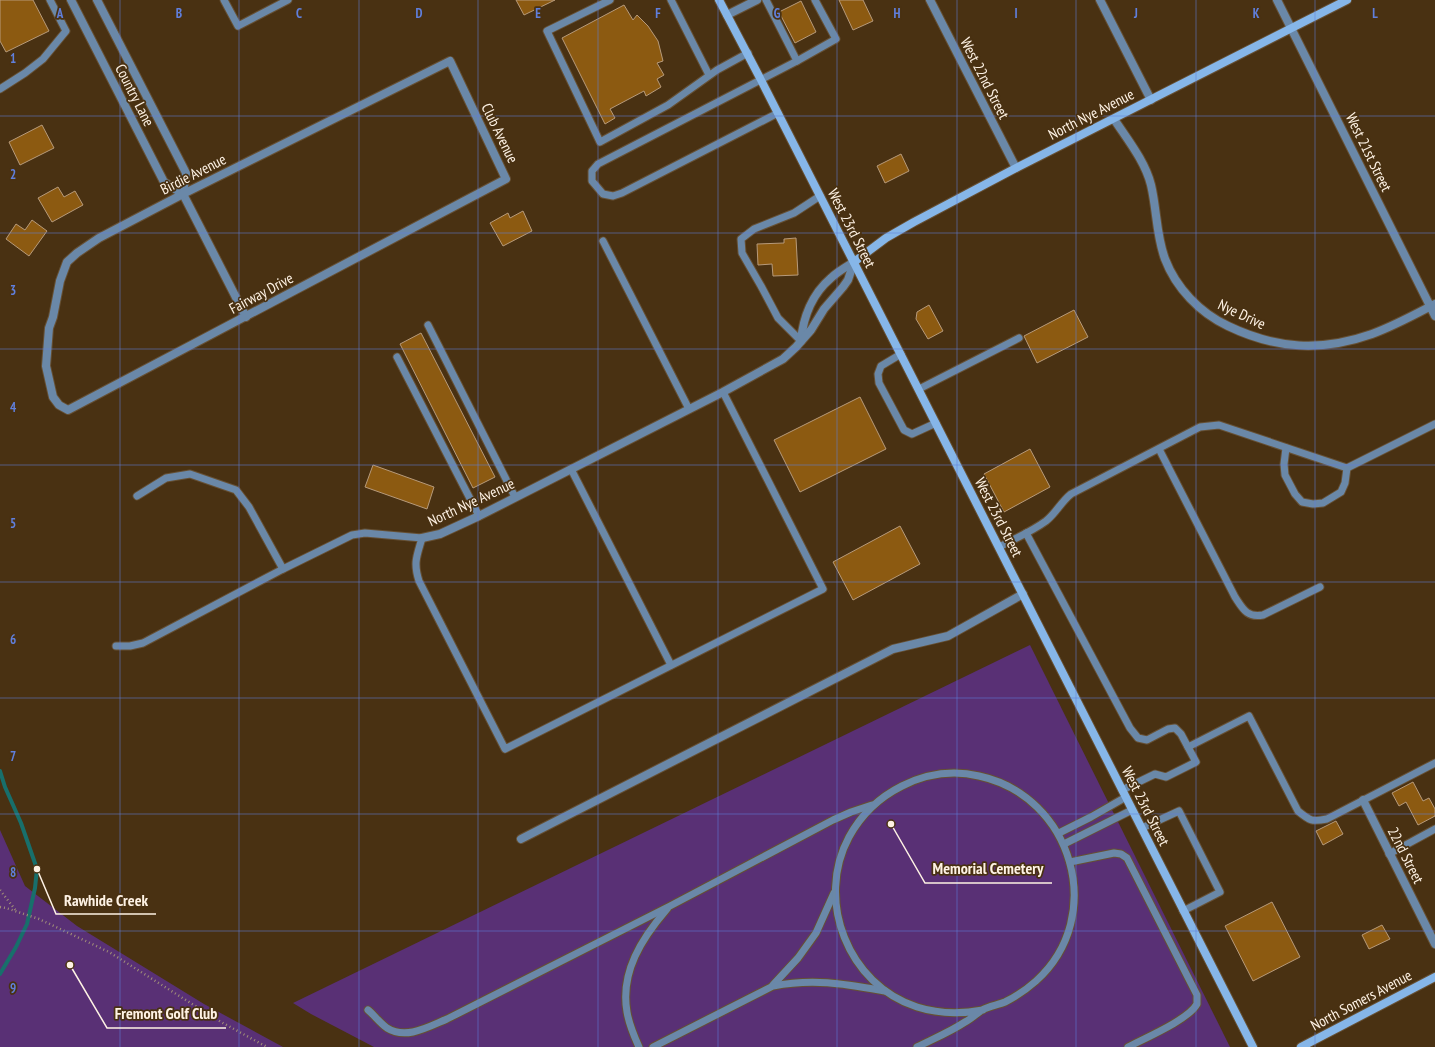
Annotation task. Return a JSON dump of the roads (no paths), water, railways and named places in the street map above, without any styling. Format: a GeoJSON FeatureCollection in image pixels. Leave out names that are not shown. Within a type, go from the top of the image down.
{"type":"FeatureCollection","features":[{"type":"Feature","properties":{"kind":"main road","name":"West 23rd Street"},"geometry":{"type":"LineString","coordinates":[[719,0],[748,53],[1253,1047]]}},
{"type":"Feature","properties":{"kind":"main road","name":"North Nye Avenue"},"geometry":{"type":"LineString","coordinates":[[854,262],[876,245],[898,231],[1016,168],[1346,0]]}},
{"type":"Feature","properties":{"kind":"main road","name":"North Somers Avenue"},"geometry":{"type":"LineString","coordinates":[[1301,1047],[1435,977]]}},
{"type":"Feature","properties":{"kind":"street","name":"Country Lane"},"geometry":{"type":"LineString","coordinates":[[71,0],[164,182],[183,194],[186,173],[97,0]]}},
{"type":"Feature","properties":{"kind":"street"},"geometry":{"type":"LineString","coordinates":[[727,15],[757,0]]}},
{"type":"Feature","properties":{"kind":"street","name":"West 22nd Street"},"geometry":{"type":"LineString","coordinates":[[930,0],[1016,168]]}},
{"type":"Feature","properties":{"kind":"street"},"geometry":{"type":"LineString","coordinates":[[1100,0],[1151,100]]}},
{"type":"Feature","properties":{"kind":"street","name":"West 21st Street"},"geometry":{"type":"LineString","coordinates":[[1278,0],[1433,306],[1435,316]]}},
{"type":"Feature","properties":{"kind":"street","name":"Birdie Avenue"},"geometry":{"type":"LineString","coordinates":[[64,408],[53,397],[46,366],[49,328],[53,317],[60,281],[67,262],[77,253],[99,238],[183,194],[450,60],[461,85]]}},
{"type":"Feature","properties":{"kind":"street","name":"Club Avenue"},"geometry":{"type":"LineString","coordinates":[[461,85],[506,179],[471,197]]}},
{"type":"Feature","properties":{"kind":"street","name":"Nye Drive"},"geometry":{"type":"LineString","coordinates":[[1114,119],[1139,158],[1150,184],[1159,239],[1165,260],[1176,281],[1192,302],[1216,321],[1264,341],[1289,346],[1316,346],[1371,334],[1433,306]]}},
{"type":"Feature","properties":{"kind":"street"},"geometry":{"type":"LineString","coordinates":[[183,194],[246,317]]}},
{"type":"Feature","properties":{"kind":"street","name":"Fairway Drive"},"geometry":{"type":"LineString","coordinates":[[64,408],[68,410],[471,197]]}},
{"type":"Feature","properties":{"kind":"street","name":"North Nye Avenue"},"geometry":{"type":"LineString","coordinates":[[801,341],[806,316],[815,297],[830,278],[854,262]]}},
{"type":"Feature","properties":{"kind":"street","name":"North Nye Avenue"},"geometry":{"type":"LineString","coordinates":[[422,538],[440,534],[478,516],[723,392],[783,359],[801,341],[817,322],[830,302],[844,287],[851,274],[854,262]]}},
{"type":"Feature","properties":{"kind":"street"},"geometry":{"type":"LineString","coordinates":[[521,839],[893,649],[948,636],[1023,594]]}},
{"type":"Feature","properties":{"kind":"street","name":"22nd Street"},"geometry":{"type":"LineString","coordinates":[[1363,800],[1434,941]]}},
{"type":"Feature","properties":{"kind":"lane"},"geometry":{"type":"LineString","coordinates":[[0,89],[43,59],[66,31],[50,0]]}},
{"type":"Feature","properties":{"kind":"lane"},"geometry":{"type":"LineString","coordinates":[[224,0],[238,26],[288,0]]}},
{"type":"Feature","properties":{"kind":"lane"},"geometry":{"type":"LineString","coordinates":[[610,0],[547,31],[600,142],[668,105],[709,75],[748,53]]}},
{"type":"Feature","properties":{"kind":"lane"},"geometry":{"type":"LineString","coordinates":[[671,0],[709,75]]}},
{"type":"Feature","properties":{"kind":"lane"},"geometry":{"type":"LineString","coordinates":[[766,0],[797,62]]}},
{"type":"Feature","properties":{"kind":"lane"},"geometry":{"type":"LineString","coordinates":[[778,113],[622,193],[613,196],[603,194],[592,181],[592,171],[598,164],[797,62],[836,39],[815,0]]}},
{"type":"Feature","properties":{"kind":"lane"},"geometry":{"type":"LineString","coordinates":[[801,341],[778,318],[742,253],[741,239],[754,229],[794,213],[820,196]]}},
{"type":"Feature","properties":{"kind":"lane"},"geometry":{"type":"LineString","coordinates":[[602,241],[689,409]]}},
{"type":"Feature","properties":{"kind":"lane"},"geometry":{"type":"LineString","coordinates":[[428,325],[515,497]]}},
{"type":"Feature","properties":{"kind":"lane"},"geometry":{"type":"LineString","coordinates":[[918,389],[1019,338]]}},
{"type":"Feature","properties":{"kind":"lane"},"geometry":{"type":"LineString","coordinates":[[901,354],[881,366],[878,374],[878,383],[904,430],[912,434],[936,423]]}},
{"type":"Feature","properties":{"kind":"lane"},"geometry":{"type":"LineString","coordinates":[[397,357],[478,516]]}},
{"type":"Feature","properties":{"kind":"lane"},"geometry":{"type":"LineString","coordinates":[[422,538],[415,562],[419,581],[505,749],[823,589],[723,392]]}},
{"type":"Feature","properties":{"kind":"lane"},"geometry":{"type":"LineString","coordinates":[[998,547],[1046,521],[1063,500],[1072,494],[1200,427],[1219,425],[1347,468],[1435,424]]}},
{"type":"Feature","properties":{"kind":"lane"},"geometry":{"type":"LineString","coordinates":[[1286,448],[1284,464],[1285,475],[1295,494],[1302,502],[1313,504],[1323,503],[1341,492],[1345,483],[1347,468]]}},
{"type":"Feature","properties":{"kind":"lane"},"geometry":{"type":"LineString","coordinates":[[1159,449],[1235,597],[1242,608],[1249,615],[1263,615],[1320,587]]}},
{"type":"Feature","properties":{"kind":"lane"},"geometry":{"type":"LineString","coordinates":[[571,469],[671,665]]}},
{"type":"Feature","properties":{"kind":"lane"},"geometry":{"type":"LineString","coordinates":[[137,496],[166,478],[190,474],[236,490],[248,507],[282,569]]}},
{"type":"Feature","properties":{"kind":"lane","name":"North Nye Avenue"},"geometry":{"type":"LineString","coordinates":[[116,646],[130,646],[143,643],[282,569],[352,535],[365,533],[422,538]]}},
{"type":"Feature","properties":{"kind":"lane"},"geometry":{"type":"LineString","coordinates":[[1026,533],[1130,728],[1138,738],[1147,740],[1168,729],[1175,728],[1181,734],[1196,762],[1166,777],[1155,774],[1091,817],[1058,833]]}},
{"type":"Feature","properties":{"kind":"lane"},"geometry":{"type":"LineString","coordinates":[[1188,747],[1249,716],[1298,811],[1315,822],[1327,818],[1435,763]]}},
{"type":"Feature","properties":{"kind":"lane"},"geometry":{"type":"LineString","coordinates":[[773,986],[798,958],[816,933],[835,889],[839,864],[846,843],[862,818],[873,805],[893,790],[928,776],[944,774],[972,774],[989,778],[1018,791],[1041,810],[1050,820],[1064,844],[1070,862],[1074,889],[1074,908],[1069,929],[1057,956],[1037,980],[1021,993],[1004,1002],[983,1010],[950,1013],[934,1011],[902,1001],[887,991],[864,971],[848,946],[838,918],[835,889]]}},
{"type":"Feature","properties":{"kind":"lane"},"geometry":{"type":"LineString","coordinates":[[368,1010],[387,1028],[404,1034],[422,1030],[447,1019],[670,906],[833,820],[873,805]]}},
{"type":"Feature","properties":{"kind":"lane"},"geometry":{"type":"LineString","coordinates":[[1064,844],[1132,810]]}},
{"type":"Feature","properties":{"kind":"lane"},"geometry":{"type":"LineString","coordinates":[[1142,828],[1179,811],[1220,892],[1183,911]]}},
{"type":"Feature","properties":{"kind":"lane"},"geometry":{"type":"LineString","coordinates":[[1390,854],[1435,829]]}},
{"type":"Feature","properties":{"kind":"lane"},"geometry":{"type":"LineString","coordinates":[[1070,862],[1114,853],[1121,854],[1127,858],[1195,990],[1198,1000],[1191,1012],[1128,1047]]}},
{"type":"Feature","properties":{"kind":"lane"},"geometry":{"type":"LineString","coordinates":[[639,1047],[632,1032],[627,1011],[626,988],[630,965],[653,926],[670,906]]}},
{"type":"Feature","properties":{"kind":"lane"},"geometry":{"type":"LineString","coordinates":[[653,1047],[773,986],[789,982],[809,981],[835,983],[887,991]]}},
{"type":"Feature","properties":{"kind":"lane"},"geometry":{"type":"LineString","coordinates":[[917,1047],[965,1022],[983,1010]]}},
{"type":"Feature","properties":{"kind":"waterway"},"geometry":{"type":"LineString","coordinates":[[0,771],[5,787],[21,823],[37,869],[35,888],[27,924],[16,947],[0,974]]}},
{"type":"Feature","properties":{"kind":"place","name":"Memorial Cemetery"},"geometry":{"type":"Point","coordinates":[891,824]}},
{"type":"Feature","properties":{"kind":"place","name":"Rawhide Creek"},"geometry":{"type":"Point","coordinates":[37,869]}},
{"type":"Feature","properties":{"kind":"place","name":"Fremont Golf Club"},"geometry":{"type":"Point","coordinates":[70,965]}}]}
